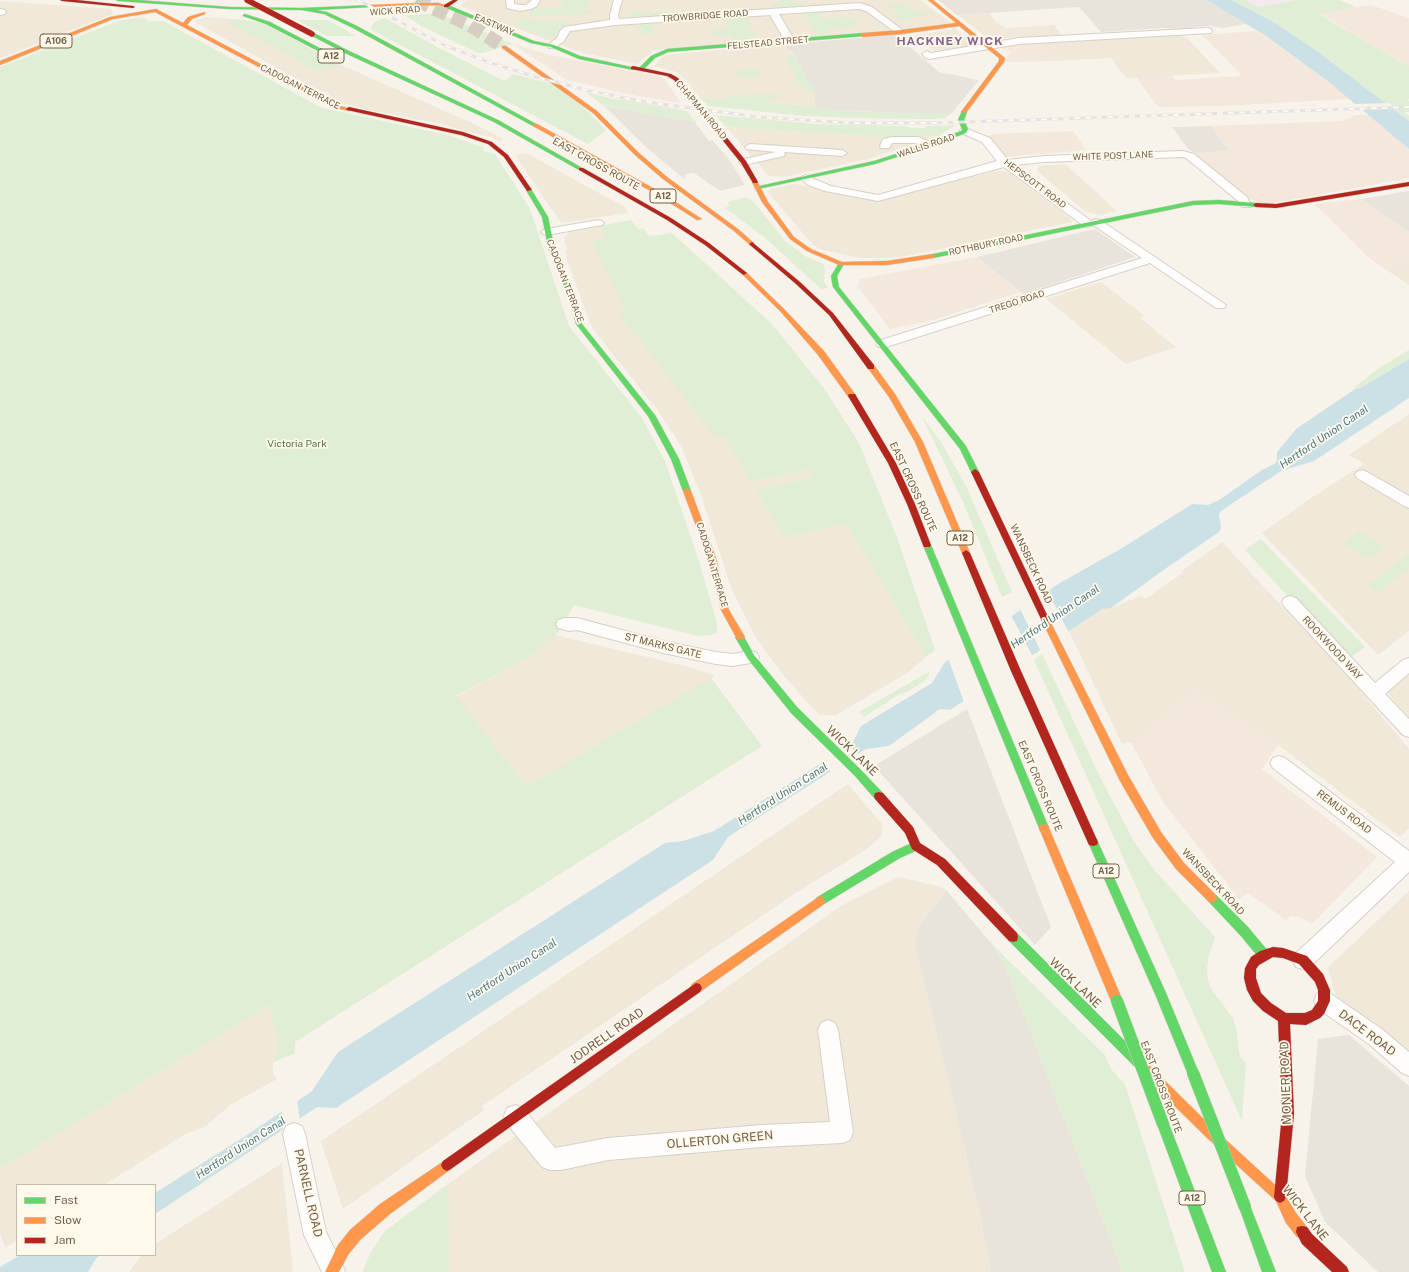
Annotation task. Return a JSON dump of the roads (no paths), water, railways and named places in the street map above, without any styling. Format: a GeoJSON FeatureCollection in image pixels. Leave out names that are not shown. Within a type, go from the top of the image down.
{"type":"FeatureCollection","features":[{"type":"Feature","properties":{"kind":"main road","name":"WICK ROAD"},"geometry":{"type":"LineString","coordinates":[[62,0],[200,7],[302,9],[422,4],[438,4],[446,6]]}},
{"type":"Feature","properties":{"kind":"main road","name":"EAST CROSS ROUTE"},"geometry":{"type":"LineString","coordinates":[[247,0],[347,52],[496,121],[613,186],[694,236],[745,274],[783,311],[821,353],[857,402],[892,463],[911,504],[1117,1000],[1219,1272]]}},
{"type":"Feature","properties":{"kind":"main road","name":"A106"},"geometry":{"type":"LineString","coordinates":[[446,6],[456,0]]}},
{"type":"Feature","properties":{"kind":"main road"},"geometry":{"type":"LineString","coordinates":[[930,0],[990,47]]}},
{"type":"Feature","properties":{"kind":"main road","name":"WICK ROAD"},"geometry":{"type":"LineString","coordinates":[[119,2],[155,10],[245,15],[331,15],[365,18],[446,6]]}},
{"type":"Feature","properties":{"kind":"main road","name":"A106"},"geometry":{"type":"LineString","coordinates":[[112,18],[119,2]]}},
{"type":"Feature","properties":{"kind":"main road","name":"EASTWAY"},"geometry":{"type":"LineString","coordinates":[[446,6],[533,42],[552,46]]}},
{"type":"Feature","properties":{"kind":"main road","name":"A106"},"geometry":{"type":"LineString","coordinates":[[302,9],[331,15]]}},
{"type":"Feature","properties":{"kind":"main road","name":"A106"},"geometry":{"type":"LineString","coordinates":[[0,63],[112,18],[155,10]]}},
{"type":"Feature","properties":{"kind":"main road","name":"CADOGAN TERRACE"},"geometry":{"type":"LineString","coordinates":[[155,10],[338,107],[463,134],[490,143],[506,156],[538,203],[545,218],[552,251],[555,255],[573,302],[579,324],[651,415],[675,459],[712,558],[725,610],[751,657],[794,710]]}},
{"type":"Feature","properties":{"kind":"main road"},"geometry":{"type":"LineString","coordinates":[[184,25],[190,18],[203,13]]}},
{"type":"Feature","properties":{"kind":"main road","name":"A12"},"geometry":{"type":"LineString","coordinates":[[245,15],[268,23],[333,57]]}},
{"type":"Feature","properties":{"kind":"main road","name":"A12"},"geometry":{"type":"LineString","coordinates":[[331,15],[365,18],[455,80],[658,193],[707,225]]}},
{"type":"Feature","properties":{"kind":"main road","name":"FELSTEAD STREET"},"geometry":{"type":"LineString","coordinates":[[642,68],[653,57],[667,51],[901,32],[960,24]]}},
{"type":"Feature","properties":{"kind":"main road","name":"CHAPMAN ROAD"},"geometry":{"type":"LineString","coordinates":[[552,46],[579,56],[669,74],[676,79],[744,162],[758,187]]}},
{"type":"Feature","properties":{"kind":"main road","name":"A12"},"geometry":{"type":"LineString","coordinates":[[504,47],[565,88],[595,112],[637,154],[665,178],[767,254],[831,314],[892,396],[919,442],[930,473],[989,604],[1016,671],[1160,993],[1193,1073],[1269,1272]]}},
{"type":"Feature","properties":{"kind":"main road","name":"WALLIS ROAD"},"geometry":{"type":"LineString","coordinates":[[758,187],[875,162],[929,145],[965,131],[961,120],[963,113],[1002,61],[1002,58],[990,47]]}},
{"type":"Feature","properties":{"kind":"main road","name":"A12"},"geometry":{"type":"LineString","coordinates":[[423,98],[482,122],[613,186]]}},
{"type":"Feature","properties":{"kind":"main road"},"geometry":{"type":"LineString","coordinates":[[1246,205],[1276,206],[1409,184]]}},
{"type":"Feature","properties":{"kind":"main road","name":"ROTHBURY ROAD"},"geometry":{"type":"LineString","coordinates":[[758,187],[773,214],[792,238],[809,250],[841,264],[904,261],[1192,203],[1212,202],[1246,205]]}},
{"type":"Feature","properties":{"kind":"main road","name":"WANSBECK ROAD"},"geometry":{"type":"LineString","coordinates":[[841,264],[834,276],[836,286],[963,448],[986,492],[1028,584],[1124,778],[1157,835],[1180,866],[1244,931],[1264,955]]}},
{"type":"Feature","properties":{"kind":"main road","name":"A12"},"geometry":{"type":"LineString","coordinates":[[911,448],[930,473]]}},
{"type":"Feature","properties":{"kind":"main road","name":"WICK LANE"},"geometry":{"type":"LineString","coordinates":[[794,710],[822,740],[858,773],[909,830],[916,846],[941,862],[1044,969],[1210,1132],[1280,1197],[1291,1218],[1307,1239],[1342,1272]]}},
{"type":"Feature","properties":{"kind":"main road","name":"JODRELL ROAD"},"geometry":{"type":"LineString","coordinates":[[333,1271],[343,1250],[355,1235],[370,1221],[404,1195],[813,905],[896,855],[916,846]]}},
{"type":"Feature","properties":{"kind":"main road"},"geometry":{"type":"LineString","coordinates":[[1273,952],[1283,953],[1303,960],[1319,978],[1324,990],[1324,1001],[1320,1010],[1306,1019],[1295,1019],[1284,1018],[1267,1007],[1253,990],[1250,978],[1251,968],[1255,961],[1264,955],[1273,952]]}},
{"type":"Feature","properties":{"kind":"main road","name":"MONIER ROAD"},"geometry":{"type":"LineString","coordinates":[[1280,1197],[1288,1106],[1284,1018]]}},
{"type":"Feature","properties":{"kind":"street"},"geometry":{"type":"LineString","coordinates":[[510,0],[510,6],[520,8],[528,7],[534,4],[536,0]]}},
{"type":"Feature","properties":{"kind":"street"},"geometry":{"type":"LineString","coordinates":[[615,22],[614,16],[618,0]]}},
{"type":"Feature","properties":{"kind":"street","name":"TROWBRIDGE ROAD"},"geometry":{"type":"LineString","coordinates":[[552,46],[561,39],[564,31],[567,30],[615,22],[761,9],[773,12],[866,7],[901,32]]}},
{"type":"Feature","properties":{"kind":"street"},"geometry":{"type":"LineString","coordinates":[[773,12],[790,41]]}},
{"type":"Feature","properties":{"kind":"street"},"geometry":{"type":"LineString","coordinates":[[927,54],[929,56],[1019,41],[1208,31]]}},
{"type":"Feature","properties":{"kind":"street","name":"HEPSCOTT ROAD"},"geometry":{"type":"LineString","coordinates":[[965,131],[986,140],[996,154],[1006,164],[1092,223],[1152,259],[1220,306]]}},
{"type":"Feature","properties":{"kind":"street"},"geometry":{"type":"LineString","coordinates":[[885,146],[886,142],[900,140],[918,140],[929,145]]}},
{"type":"Feature","properties":{"kind":"street"},"geometry":{"type":"LineString","coordinates":[[750,147],[842,153]]}},
{"type":"Feature","properties":{"kind":"street"},"geometry":{"type":"LineString","coordinates":[[744,162],[789,152],[807,150]]}},
{"type":"Feature","properties":{"kind":"street","name":"WHITE POST LANE"},"geometry":{"type":"LineString","coordinates":[[805,178],[812,183],[829,189],[878,198],[998,164],[1044,159],[1186,154],[1243,200],[1246,205]]}},
{"type":"Feature","properties":{"kind":"street"},"geometry":{"type":"LineString","coordinates":[[547,232],[598,223]]}},
{"type":"Feature","properties":{"kind":"street","name":"TREGO ROAD"},"geometry":{"type":"LineString","coordinates":[[882,344],[1152,259]]}},
{"type":"Feature","properties":{"kind":"street"},"geometry":{"type":"LineString","coordinates":[[1362,475],[1409,503]]}},
{"type":"Feature","properties":{"kind":"street","name":"ROOKWOOD WAY"},"geometry":{"type":"LineString","coordinates":[[1290,602],[1409,730]]}},
{"type":"Feature","properties":{"kind":"street","name":"ST MARKS GATE"},"geometry":{"type":"LineString","coordinates":[[570,621],[663,647],[716,658],[732,660],[751,657]]}},
{"type":"Feature","properties":{"kind":"street"},"geometry":{"type":"LineString","coordinates":[[1375,693],[1409,664]]}},
{"type":"Feature","properties":{"kind":"street","name":"REMUS ROAD"},"geometry":{"type":"LineString","coordinates":[[1279,763],[1408,860]]}},
{"type":"Feature","properties":{"kind":"street"},"geometry":{"type":"LineString","coordinates":[[1303,960],[1408,860]]}},
{"type":"Feature","properties":{"kind":"street","name":"DACE ROAD"},"geometry":{"type":"LineString","coordinates":[[1324,1001],[1376,1037],[1409,1066]]}},
{"type":"Feature","properties":{"kind":"street","name":"OLLERTON GREEN"},"geometry":{"type":"LineString","coordinates":[[515,1116],[550,1159],[608,1149],[762,1136],[842,1132],[828,1030]]}},
{"type":"Feature","properties":{"kind":"street","name":"PARNELL ROAD"},"geometry":{"type":"LineString","coordinates":[[294,1134],[302,1166],[315,1235],[333,1271]]}},
{"type":"Feature","properties":{"kind":"water"},"geometry":{"type":"Polygon","coordinates":[[[1206,0],[1232,0],[1277,24],[1317,51],[1409,121],[1409,149],[1329,82],[1263,34],[1206,0]]]}},
{"type":"Feature","properties":{"kind":"water","name":"Hertford Union Canal"},"geometry":{"type":"Polygon","coordinates":[[[1409,359],[1409,398],[1314,461],[1281,471],[1221,511],[1219,514],[1221,528],[1219,532],[1111,608],[1102,609],[950,710],[940,709],[889,746],[866,749],[728,837],[713,860],[336,1108],[317,1107],[156,1213],[156,1192],[247,1135],[312,1091],[338,1052],[665,843],[683,841],[714,831],[852,744],[861,726],[932,683],[945,662],[1058,584],[1122,548],[1192,504],[1208,505],[1219,500],[1262,470],[1274,464],[1277,461],[1277,452],[1296,429],[1355,389],[1362,387],[1409,359]]]}},
{"type":"Feature","properties":{"kind":"water"},"geometry":{"type":"Polygon","coordinates":[[[18,1256],[99,1256],[88,1272],[0,1272],[0,1267],[18,1256]]]}},
{"type":"Feature","properties":{"kind":"tunnel"},"geometry":{"type":"LineString","coordinates":[[416,0],[470,25],[504,47]]}},
{"type":"Feature","properties":{"kind":"railway"},"geometry":{"type":"LineString","coordinates":[[358,0],[446,46],[491,63],[536,77],[590,91],[646,102],[759,117],[851,123],[934,123],[1409,107]]}},
{"type":"Feature","properties":{"kind":"district","name":"HACKNEY WICK"},"geometry":{"type":"Point","coordinates":[950,41]}},
{"type":"Feature","properties":{"kind":"park label","name":"Victoria Park"},"geometry":{"type":"Point","coordinates":[297,444]}}]}
